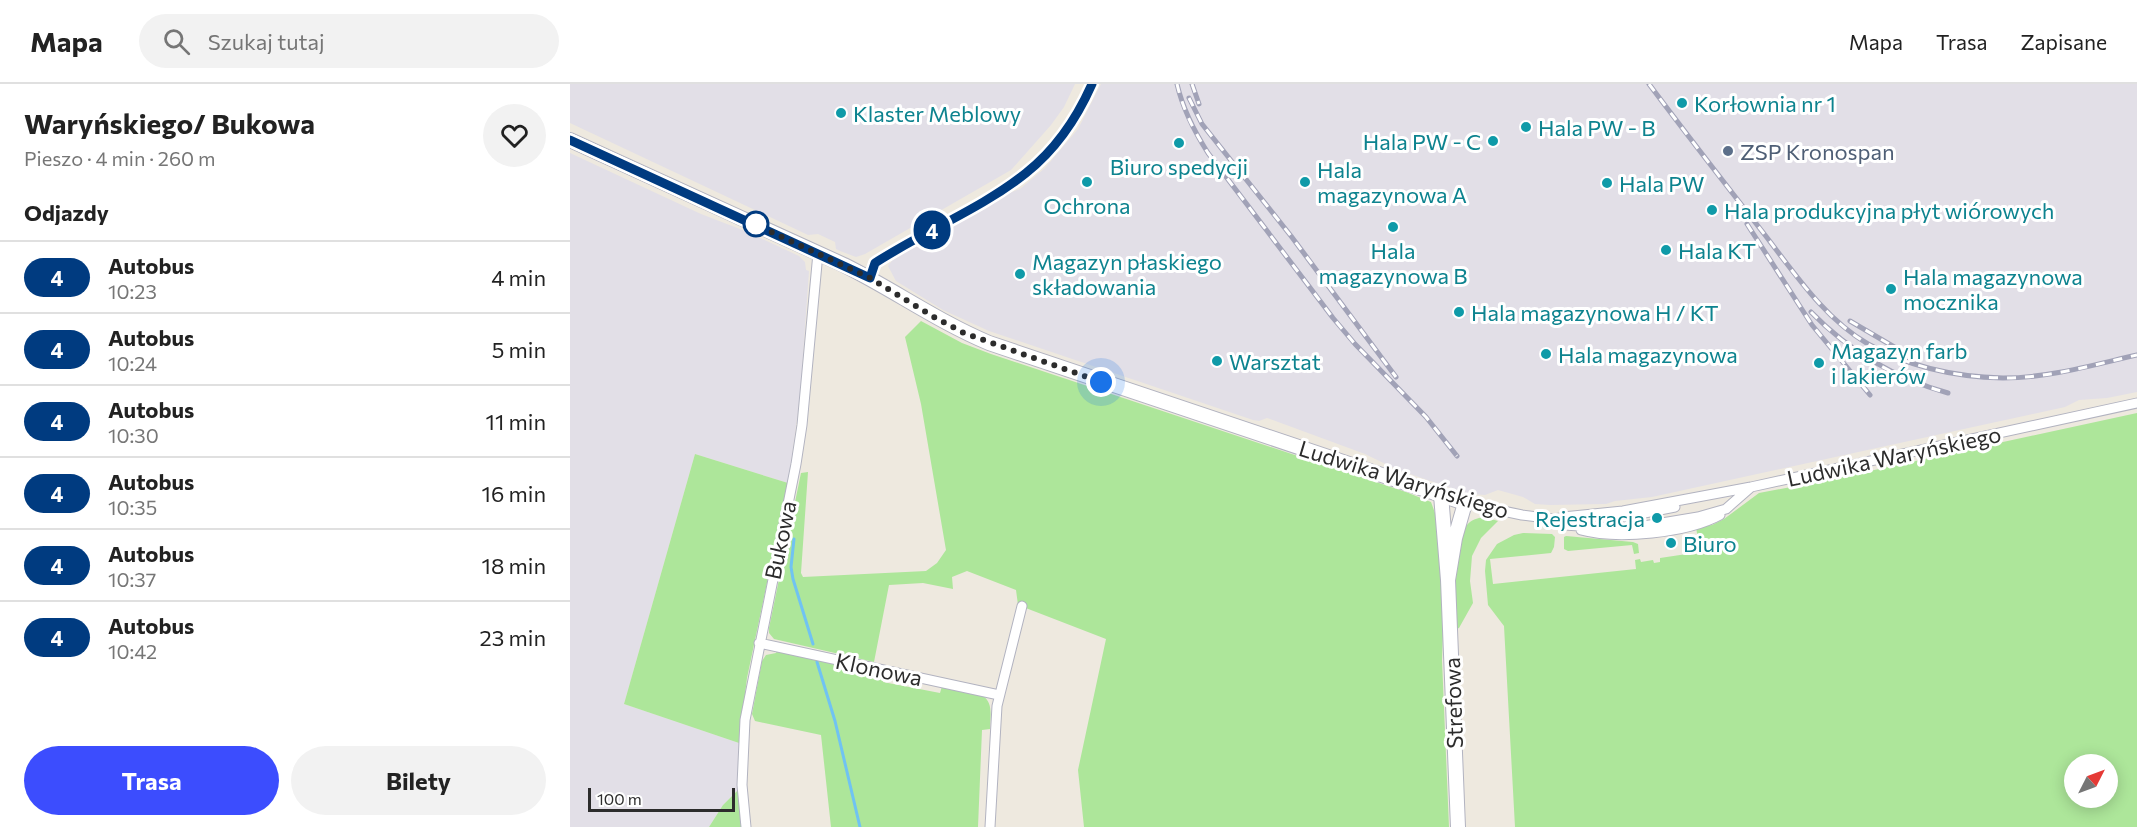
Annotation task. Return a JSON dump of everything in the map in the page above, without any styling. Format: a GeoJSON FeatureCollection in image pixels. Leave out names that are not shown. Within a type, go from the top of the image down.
{"type":"FeatureCollection","features":[{"type":"Feature","properties":{"kind":"street"},"geometry":{"type":"LineString","coordinates":[[870,278],[875,263],[1028,172],[1055,144],[1070,124],[1092,84]]}},
{"type":"Feature","properties":{"kind":"street","name":"Ludwika Waryńskiego"},"geometry":{"type":"LineString","coordinates":[[570,140],[870,278],[934,317],[989,343],[1464,503],[1509,513],[1564,521],[1616,518],[1650,513],[1705,500],[1716,493],[2137,403]]}},
{"type":"Feature","properties":{"kind":"street","name":"Bukowa"},"geometry":{"type":"LineString","coordinates":[[746,827],[742,785],[743,735],[748,699],[796,464],[805,397],[818,253]]}},
{"type":"Feature","properties":{"kind":"street"},"geometry":{"type":"LineString","coordinates":[[1564,521],[1637,528],[1698,517],[1726,509],[1751,487]]}},
{"type":"Feature","properties":{"kind":"street","name":"Strefowa"},"geometry":{"type":"LineString","coordinates":[[1441,495],[1448,580],[1458,827]]}},
{"type":"Feature","properties":{"kind":"street","name":"Strefowa"},"geometry":{"type":"LineString","coordinates":[[1448,580],[1464,503]]}},
{"type":"Feature","properties":{"kind":"street"},"geometry":{"type":"LineString","coordinates":[[990,827],[994,734],[999,695],[1022,606]]}},
{"type":"Feature","properties":{"kind":"street","name":"Klonowa"},"geometry":{"type":"LineString","coordinates":[[759,643],[999,695]]}},
{"type":"Feature","properties":{"kind":"shaded area"},"geometry":{"type":"Polygon","coordinates":[[[570,84],[1075,84],[1064,107],[1051,125],[1011,170],[856,257],[836,249],[835,242],[818,234],[808,235],[570,123],[570,84]]]}},
{"type":"Feature","properties":{"kind":"shaded area"},"geometry":{"type":"Polygon","coordinates":[[[1101,84],[2137,84],[2137,392],[2107,398],[2079,400],[2065,407],[1652,497],[1606,504],[1550,505],[1535,504],[1523,497],[1498,490],[1485,495],[1469,494],[1398,470],[1365,454],[1267,418],[1259,421],[1253,420],[989,331],[943,310],[896,281],[888,266],[894,258],[999,197],[1020,189],[1045,168],[1078,129],[1101,84]]]}},
{"type":"Feature","properties":{"kind":"shaded area"},"geometry":{"type":"Polygon","coordinates":[[[570,153],[701,214],[799,256],[805,262],[806,270],[809,271],[800,397],[788,483],[695,454],[624,704],[739,743],[738,790],[723,805],[709,827],[570,827],[570,153]]]}},
{"type":"Feature","properties":{"kind":"green space"},"geometry":{"type":"Polygon","coordinates":[[[921,321],[962,343],[991,354],[1431,502],[1435,513],[1444,603],[1442,660],[1449,827],[1084,827],[1078,770],[1106,639],[1018,605],[1016,590],[967,571],[952,577],[953,589],[923,583],[889,585],[874,662],[774,639],[769,633],[769,628],[801,473],[808,472],[801,573],[803,577],[926,571],[937,563],[946,550],[921,404],[905,337],[921,321]]]}},
{"type":"Feature","properties":{"kind":"green space"},"geometry":{"type":"Polygon","coordinates":[[[2137,413],[2137,827],[1515,827],[1504,626],[1488,605],[1485,571],[1486,560],[1497,544],[1523,533],[1552,534],[1555,537],[1551,553],[1490,559],[1493,584],[1636,569],[1635,560],[1640,559],[1641,562],[1653,560],[1654,563],[1660,562],[1660,558],[1700,552],[1696,527],[1712,525],[1724,519],[1759,493],[2137,413]]]}},
{"type":"Feature","properties":{"kind":"green space"},"geometry":{"type":"Polygon","coordinates":[[[695,454],[788,483],[747,678],[739,743],[624,704],[695,454]]]}},
{"type":"Feature","properties":{"kind":"green space"},"geometry":{"type":"Polygon","coordinates":[[[1484,517],[1498,521],[1481,538],[1472,556],[1470,581],[1473,603],[1459,628],[1456,629],[1456,575],[1459,546],[1467,525],[1484,517]]]}},
{"type":"Feature","properties":{"kind":"green space"},"geometry":{"type":"Polygon","coordinates":[[[1564,537],[1633,542],[1638,544],[1639,553],[1634,554],[1632,545],[1568,551],[1564,549],[1564,537]]]}},
{"type":"Feature","properties":{"kind":"green space"},"geometry":{"type":"Polygon","coordinates":[[[777,651],[883,674],[883,682],[940,693],[942,686],[982,695],[986,698],[991,710],[990,729],[982,730],[978,827],[831,827],[821,735],[755,721],[752,714],[762,661],[766,655],[777,651]]]}},
{"type":"Feature","properties":{"kind":"green space"},"geometry":{"type":"Polygon","coordinates":[[[738,790],[741,827],[709,827],[723,805],[738,790]]]}},
{"type":"Feature","properties":{"kind":"waterway"},"geometry":{"type":"LineString","coordinates":[[794,539],[791,567],[793,579],[813,644]]}},
{"type":"Feature","properties":{"kind":"waterway"},"geometry":{"type":"LineString","coordinates":[[817,662],[835,721],[860,827]]}},
{"type":"Feature","properties":{"kind":"railway"},"geometry":{"type":"LineString","coordinates":[[1177,84],[1182,103],[1208,153],[1333,318],[1426,417],[1457,456]]}},
{"type":"Feature","properties":{"kind":"railway"},"geometry":{"type":"LineString","coordinates":[[1192,84],[1199,104]]}},
{"type":"Feature","properties":{"kind":"railway"},"geometry":{"type":"LineString","coordinates":[[1649,84],[1812,295],[1838,322],[1868,344],[1916,365],[1968,376],[2003,378],[2054,373],[2137,355]]}},
{"type":"Feature","properties":{"kind":"railway"},"geometry":{"type":"LineString","coordinates":[[1189,98],[1202,124],[1291,236],[1396,377]]}},
{"type":"Feature","properties":{"kind":"railway"},"geometry":{"type":"LineString","coordinates":[[1747,224],[1812,325],[1870,395]]}},
{"type":"Feature","properties":{"kind":"railway"},"geometry":{"type":"LineString","coordinates":[[1811,312],[1841,339],[1874,362],[1909,380],[1948,393]]}},
{"type":"Feature","properties":{"kind":"railway"},"geometry":{"type":"LineString","coordinates":[[1850,321],[1896,348]]}},
{"type":"Feature","properties":{"kind":"bus line","name":"4"},"geometry":{"type":"LineString","coordinates":[[570,140],[870,278],[875,263],[1008,186],[1028,172],[1055,144],[1070,124],[1092,84]]}},
{"type":"Feature","properties":{"kind":"place","name":"Korłownia nr 1"},"geometry":{"type":"Point","coordinates":[1682,103]}},
{"type":"Feature","properties":{"kind":"place","name":"Klaster Meblowy"},"geometry":{"type":"Point","coordinates":[841,113]}},
{"type":"Feature","properties":{"kind":"place","name":"Hala PW - B"},"geometry":{"type":"Point","coordinates":[1526,127]}},
{"type":"Feature","properties":{"kind":"place","name":"Hala PW - C"},"geometry":{"type":"Point","coordinates":[1493,141]}},
{"type":"Feature","properties":{"kind":"place","name":"Biuro spedycji"},"geometry":{"type":"Point","coordinates":[1179,143]}},
{"type":"Feature","properties":{"kind":"place","name":"ZSP Kronospan"},"geometry":{"type":"Point","coordinates":[1728,151]}},
{"type":"Feature","properties":{"kind":"place","name":"Ochrona"},"geometry":{"type":"Point","coordinates":[1087,182]}},
{"type":"Feature","properties":{"kind":"place","name":"Hala magazynowa A"},"geometry":{"type":"Point","coordinates":[1305,182]}},
{"type":"Feature","properties":{"kind":"place","name":"Hala PW"},"geometry":{"type":"Point","coordinates":[1607,183]}},
{"type":"Feature","properties":{"kind":"place","name":"Hala produkcyjna płyt wiórowych"},"geometry":{"type":"Point","coordinates":[1712,210]}},
{"type":"Feature","properties":{"kind":"place","name":"Hala magazynowa B"},"geometry":{"type":"Point","coordinates":[1393,227]}},
{"type":"Feature","properties":{"kind":"place","name":"Hala KT"},"geometry":{"type":"Point","coordinates":[1666,250]}},
{"type":"Feature","properties":{"kind":"place","name":"Magazyn płaskiego składowania"},"geometry":{"type":"Point","coordinates":[1020,274]}},
{"type":"Feature","properties":{"kind":"place","name":"Hala magazynowa mocznika"},"geometry":{"type":"Point","coordinates":[1891,289]}},
{"type":"Feature","properties":{"kind":"place","name":"Hala magazynowa H / KT"},"geometry":{"type":"Point","coordinates":[1459,312]}},
{"type":"Feature","properties":{"kind":"place","name":"Hala magazynowa"},"geometry":{"type":"Point","coordinates":[1546,354]}},
{"type":"Feature","properties":{"kind":"place","name":"Warsztat"},"geometry":{"type":"Point","coordinates":[1217,361]}},
{"type":"Feature","properties":{"kind":"place","name":"Magazyn farb i lakierów"},"geometry":{"type":"Point","coordinates":[1819,363]}},
{"type":"Feature","properties":{"kind":"place","name":"Rejestracja"},"geometry":{"type":"Point","coordinates":[1657,518]}},
{"type":"Feature","properties":{"kind":"place","name":"Biuro"},"geometry":{"type":"Point","coordinates":[1671,543]}},
{"type":"Feature","properties":{"kind":"route"},"geometry":{"type":"LineString","coordinates":[[756,224],[754,224],[870,278],[964,333],[1101,382]]}}]}
